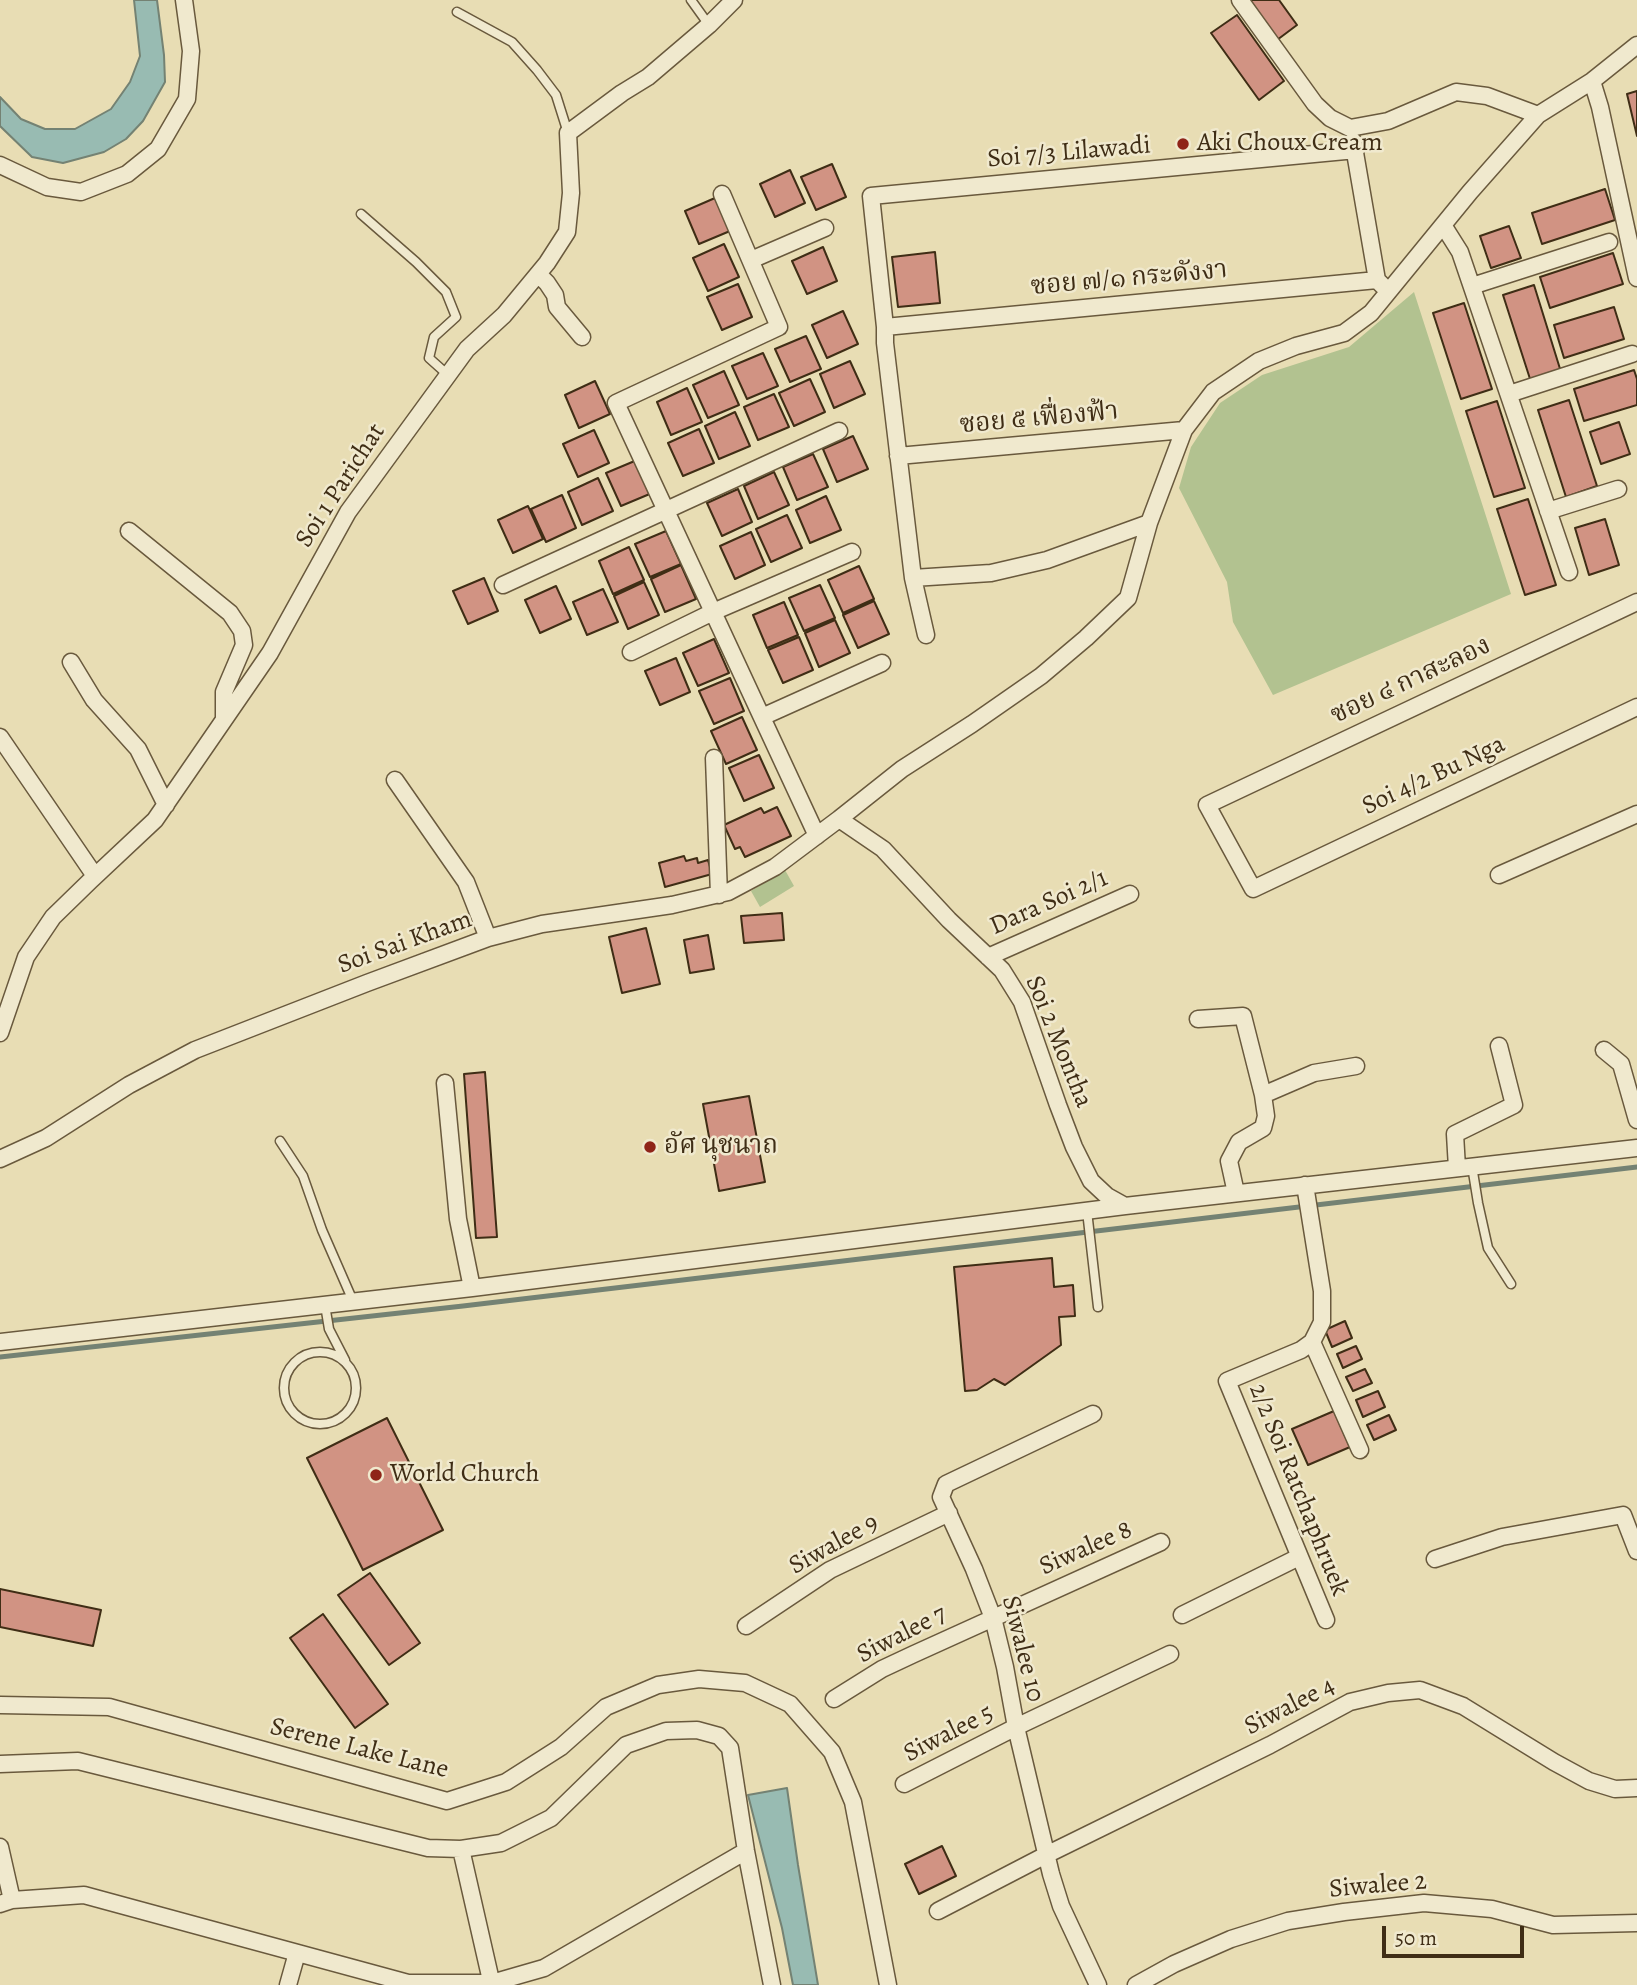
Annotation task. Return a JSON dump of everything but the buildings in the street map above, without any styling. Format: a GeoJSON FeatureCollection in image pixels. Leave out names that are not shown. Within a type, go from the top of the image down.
{"type":"FeatureCollection","features":[{"type":"Feature","properties":{"kind":"street"},"geometry":{"type":"LineString","coordinates":[[0,165],[47,187],[81,192],[127,174],[159,149],[187,99],[191,51],[184,0]]}},
{"type":"Feature","properties":{"kind":"street"},"geometry":{"type":"LineString","coordinates":[[568,133],[648,77],[734,0]]}},
{"type":"Feature","properties":{"kind":"street"},"geometry":{"type":"LineString","coordinates":[[1240,0],[1315,104],[1330,118],[1350,128],[1388,121],[1456,92],[1487,96],[1538,115]]}},
{"type":"Feature","properties":{"kind":"street","name":"Soi Sai Kham"},"geometry":{"type":"LineString","coordinates":[[0,1159],[46,1138],[129,1085],[195,1050],[355,987],[488,939],[541,924],[672,905],[728,892],[775,867],[902,769],[1041,676],[1128,598],[1149,523],[1184,430],[1213,392],[1259,360],[1296,346],[1344,333],[1371,313],[1470,192],[1538,115],[1592,81],[1637,45]]}},
{"type":"Feature","properties":{"kind":"street"},"geometry":{"type":"LineString","coordinates":[[1592,81],[1630,208],[1637,278]]}},
{"type":"Feature","properties":{"kind":"street"},"geometry":{"type":"LineString","coordinates":[[1350,128],[1377,280],[1389,293]]}},
{"type":"Feature","properties":{"kind":"street","name":"Soi 1 Parichat"},"geometry":{"type":"LineString","coordinates":[[0,1032],[26,957],[53,918],[155,820],[270,653],[348,512],[467,349],[504,315],[538,274],[567,232],[571,192],[568,133]]}},
{"type":"Feature","properties":{"kind":"street","name":"Soi 7/3 Lilawadi"},"geometry":{"type":"LineString","coordinates":[[885,327],[871,196],[1356,150]]}},
{"type":"Feature","properties":{"kind":"street"},"geometry":{"type":"LineString","coordinates":[[722,194],[779,327],[616,403],[817,836]]}},
{"type":"Feature","properties":{"kind":"street"},"geometry":{"type":"LineString","coordinates":[[1443,225],[1461,252],[1569,572]]}},
{"type":"Feature","properties":{"kind":"street"},"geometry":{"type":"LineString","coordinates":[[751,260],[825,228]]}},
{"type":"Feature","properties":{"kind":"street"},"geometry":{"type":"LineString","coordinates":[[1472,285],[1609,242]]}},
{"type":"Feature","properties":{"kind":"street"},"geometry":{"type":"LineString","coordinates":[[538,274],[555,295],[556,307],[582,337]]}},
{"type":"Feature","properties":{"kind":"street","name":"ซอย ๗/๑ กระดังงา"},"geometry":{"type":"LineString","coordinates":[[885,327],[1377,280]]}},
{"type":"Feature","properties":{"kind":"street"},"geometry":{"type":"LineString","coordinates":[[885,327],[913,578],[926,635]]}},
{"type":"Feature","properties":{"kind":"street"},"geometry":{"type":"LineString","coordinates":[[1509,394],[1632,354]]}},
{"type":"Feature","properties":{"kind":"street","name":"ซอย ๕ เฟื่องฟ้า"},"geometry":{"type":"LineString","coordinates":[[898,456],[1184,430]]}},
{"type":"Feature","properties":{"kind":"street"},"geometry":{"type":"LineString","coordinates":[[503,585],[839,431]]}},
{"type":"Feature","properties":{"kind":"street"},"geometry":{"type":"LineString","coordinates":[[1548,511],[1618,489]]}},
{"type":"Feature","properties":{"kind":"street"},"geometry":{"type":"LineString","coordinates":[[913,578],[991,573],[1047,560],[1149,523]]}},
{"type":"Feature","properties":{"kind":"street"},"geometry":{"type":"LineString","coordinates":[[129,531],[230,613],[242,631],[244,645],[224,692],[224,720]]}},
{"type":"Feature","properties":{"kind":"street"},"geometry":{"type":"LineString","coordinates":[[631,652],[713,612],[852,552]]}},
{"type":"Feature","properties":{"kind":"street","name":"ซอย ๔ กาสะลอง"},"geometry":{"type":"LineString","coordinates":[[1253,889],[1207,805],[1637,602]]}},
{"type":"Feature","properties":{"kind":"street"},"geometry":{"type":"LineString","coordinates":[[71,662],[94,700],[138,748],[166,805]]}},
{"type":"Feature","properties":{"kind":"street"},"geometry":{"type":"LineString","coordinates":[[762,717],[882,663]]}},
{"type":"Feature","properties":{"kind":"street","name":"Soi 4/2 Bu Nga"},"geometry":{"type":"LineString","coordinates":[[1253,889],[1637,707]]}},
{"type":"Feature","properties":{"kind":"street"},"geometry":{"type":"LineString","coordinates":[[0,737],[95,876]]}},
{"type":"Feature","properties":{"kind":"street"},"geometry":{"type":"LineString","coordinates":[[713,758],[719,894]]}},
{"type":"Feature","properties":{"kind":"street"},"geometry":{"type":"LineString","coordinates":[[395,780],[466,882],[488,939]]}},
{"type":"Feature","properties":{"kind":"street"},"geometry":{"type":"LineString","coordinates":[[1499,875],[1637,814]]}},
{"type":"Feature","properties":{"kind":"street","name":"Soi 2 Montha"},"geometry":{"type":"LineString","coordinates":[[839,819],[883,849],[1002,970],[1022,1002],[1074,1147],[1091,1181],[1107,1196],[1125,1206]]}},
{"type":"Feature","properties":{"kind":"street","name":"Dara Soi 2/1"},"geometry":{"type":"LineString","coordinates":[[988,957],[1130,894]]}},
{"type":"Feature","properties":{"kind":"street"},"geometry":{"type":"LineString","coordinates":[[1198,1019],[1243,1016],[1263,1095],[1266,1116],[1263,1128],[1239,1142],[1229,1161],[1236,1193]]}},
{"type":"Feature","properties":{"kind":"street"},"geometry":{"type":"LineString","coordinates":[[1465,1167],[1455,1134],[1514,1105],[1499,1046]]}},
{"type":"Feature","properties":{"kind":"street"},"geometry":{"type":"LineString","coordinates":[[1604,1049],[1621,1064],[1637,1120]]}},
{"type":"Feature","properties":{"kind":"street"},"geometry":{"type":"LineString","coordinates":[[1263,1095],[1314,1073],[1356,1066]]}},
{"type":"Feature","properties":{"kind":"street"},"geometry":{"type":"LineString","coordinates":[[445,1083],[458,1219],[472,1288]]}},
{"type":"Feature","properties":{"kind":"street"},"geometry":{"type":"LineString","coordinates":[[0,1342],[325,1308],[353,1301],[1088,1216],[1125,1206],[1236,1193],[1307,1199],[1465,1167],[1637,1148]]}},
{"type":"Feature","properties":{"kind":"street"},"geometry":{"type":"LineString","coordinates":[[1307,1199],[1322,1292],[1322,1322],[1312,1342],[1360,1450]]}},
{"type":"Feature","properties":{"kind":"street","name":"2/2 Soi Ratchaphruek"},"geometry":{"type":"LineString","coordinates":[[1312,1342],[1301,1350],[1227,1381],[1326,1620]]}},
{"type":"Feature","properties":{"kind":"street","name":"Siwalee 10"},"geometry":{"type":"LineString","coordinates":[[1093,1413],[946,1484],[941,1497],[993,1618],[1046,1855],[1061,1906],[1098,1985]]}},
{"type":"Feature","properties":{"kind":"street","name":"Siwalee 9"},"geometry":{"type":"LineString","coordinates":[[746,1626],[830,1570],[949,1513]]}},
{"type":"Feature","properties":{"kind":"street"},"geometry":{"type":"LineString","coordinates":[[1435,1559],[1502,1537],[1623,1514],[1637,1551]]}},
{"type":"Feature","properties":{"kind":"street","name":"Siwalee 8"},"geometry":{"type":"LineString","coordinates":[[993,1618],[1161,1542]]}},
{"type":"Feature","properties":{"kind":"street"},"geometry":{"type":"LineString","coordinates":[[1182,1615],[1299,1557]]}},
{"type":"Feature","properties":{"kind":"street","name":"Siwalee 7"},"geometry":{"type":"LineString","coordinates":[[834,1699],[882,1669],[993,1618]]}},
{"type":"Feature","properties":{"kind":"street","name":"Siwalee 5"},"geometry":{"type":"LineString","coordinates":[[904,1784],[1170,1654]]}},
{"type":"Feature","properties":{"kind":"street","name":"Serene Lake Lane"},"geometry":{"type":"LineString","coordinates":[[0,1705],[109,1707],[447,1801],[506,1782],[561,1747],[606,1707],[658,1685],[699,1679],[745,1683],[790,1704],[832,1752],[853,1802],[888,1985]]}},
{"type":"Feature","properties":{"kind":"street","name":"Siwalee 4"},"geometry":{"type":"LineString","coordinates":[[938,1911],[1046,1855],[1225,1769],[1350,1702],[1388,1693],[1420,1690],[1463,1706],[1589,1781],[1615,1789],[1637,1788]]}},
{"type":"Feature","properties":{"kind":"street"},"geometry":{"type":"LineString","coordinates":[[0,1764],[78,1761],[428,1849],[461,1849],[501,1843],[551,1818],[626,1745],[666,1731],[697,1730],[719,1736],[730,1748],[746,1851],[772,1985]]}},
{"type":"Feature","properties":{"kind":"street"},"geometry":{"type":"LineString","coordinates":[[0,1847],[6,1902],[84,1895],[408,1983],[492,1984],[544,1968],[746,1851]]}},
{"type":"Feature","properties":{"kind":"street"},"geometry":{"type":"LineString","coordinates":[[461,1849],[492,1984]]}},
{"type":"Feature","properties":{"kind":"street","name":"Siwalee 2"},"geometry":{"type":"LineString","coordinates":[[1136,1985],[1231,1939],[1288,1921],[1344,1912],[1424,1903],[1492,1909],[1553,1925],[1637,1923]]}},
{"type":"Feature","properties":{"kind":"street"},"geometry":{"type":"LineString","coordinates":[[288,1985],[297,1953]]}},
{"type":"Feature","properties":{"kind":"lane"},"geometry":{"type":"LineString","coordinates":[[691,0],[709,24]]}},
{"type":"Feature","properties":{"kind":"lane"},"geometry":{"type":"LineString","coordinates":[[457,12],[512,42],[556,95],[568,133]]}},
{"type":"Feature","properties":{"kind":"lane"},"geometry":{"type":"LineString","coordinates":[[361,214],[446,292],[456,317],[434,337],[429,358],[448,375]]}},
{"type":"Feature","properties":{"kind":"lane"},"geometry":{"type":"LineString","coordinates":[[280,1141],[303,1176],[322,1230],[353,1301]]}},
{"type":"Feature","properties":{"kind":"lane"},"geometry":{"type":"LineString","coordinates":[[1465,1167],[1477,1197],[1488,1248],[1511,1284]]}},
{"type":"Feature","properties":{"kind":"lane"},"geometry":{"type":"LineString","coordinates":[[1088,1216],[1098,1307]]}},
{"type":"Feature","properties":{"kind":"lane"},"geometry":{"type":"LineString","coordinates":[[325,1308],[329,1329],[355,1376],[357,1389],[354,1403],[345,1414],[333,1422],[319,1424],[306,1421],[294,1413],[286,1401],[284,1387],[288,1373],[296,1362],[308,1354],[322,1352],[336,1356],[347,1364]]}},
{"type":"Feature","properties":{"kind":"green space"},"geometry":{"type":"Polygon","coordinates":[[[1414,292],[1511,594],[1273,695],[1233,622],[1227,582],[1179,488],[1191,447],[1220,403],[1262,375],[1349,347],[1414,292]]]}},
{"type":"Feature","properties":{"kind":"green space"},"geometry":{"type":"Polygon","coordinates":[[[785,870],[794,886],[760,907],[751,891],[785,870]]]}},
{"type":"Feature","properties":{"kind":"water"},"geometry":{"type":"Polygon","coordinates":[[[134,0],[157,0],[164,55],[165,82],[143,121],[126,139],[104,152],[63,163],[32,157],[0,126],[0,97],[21,119],[45,129],[75,129],[111,109],[130,82],[140,56],[134,0]]]}},
{"type":"Feature","properties":{"kind":"water"},"geometry":{"type":"Polygon","coordinates":[[[787,1788],[818,1985],[793,1985],[782,1928],[748,1795],[787,1788]]]}},
{"type":"Feature","properties":{"kind":"waterway"},"geometry":{"type":"LineString","coordinates":[[0,1357],[463,1306],[1637,1167]]}},
{"type":"Feature","properties":{"kind":"place","name":"Aki Choux Cream"},"geometry":{"type":"Point","coordinates":[1183,144]}},
{"type":"Feature","properties":{"kind":"place","name":"อัศ นุชนาถ"},"geometry":{"type":"Point","coordinates":[650,1147]}},
{"type":"Feature","properties":{"kind":"place","name":"World Church"},"geometry":{"type":"Point","coordinates":[376,1475]}}]}
